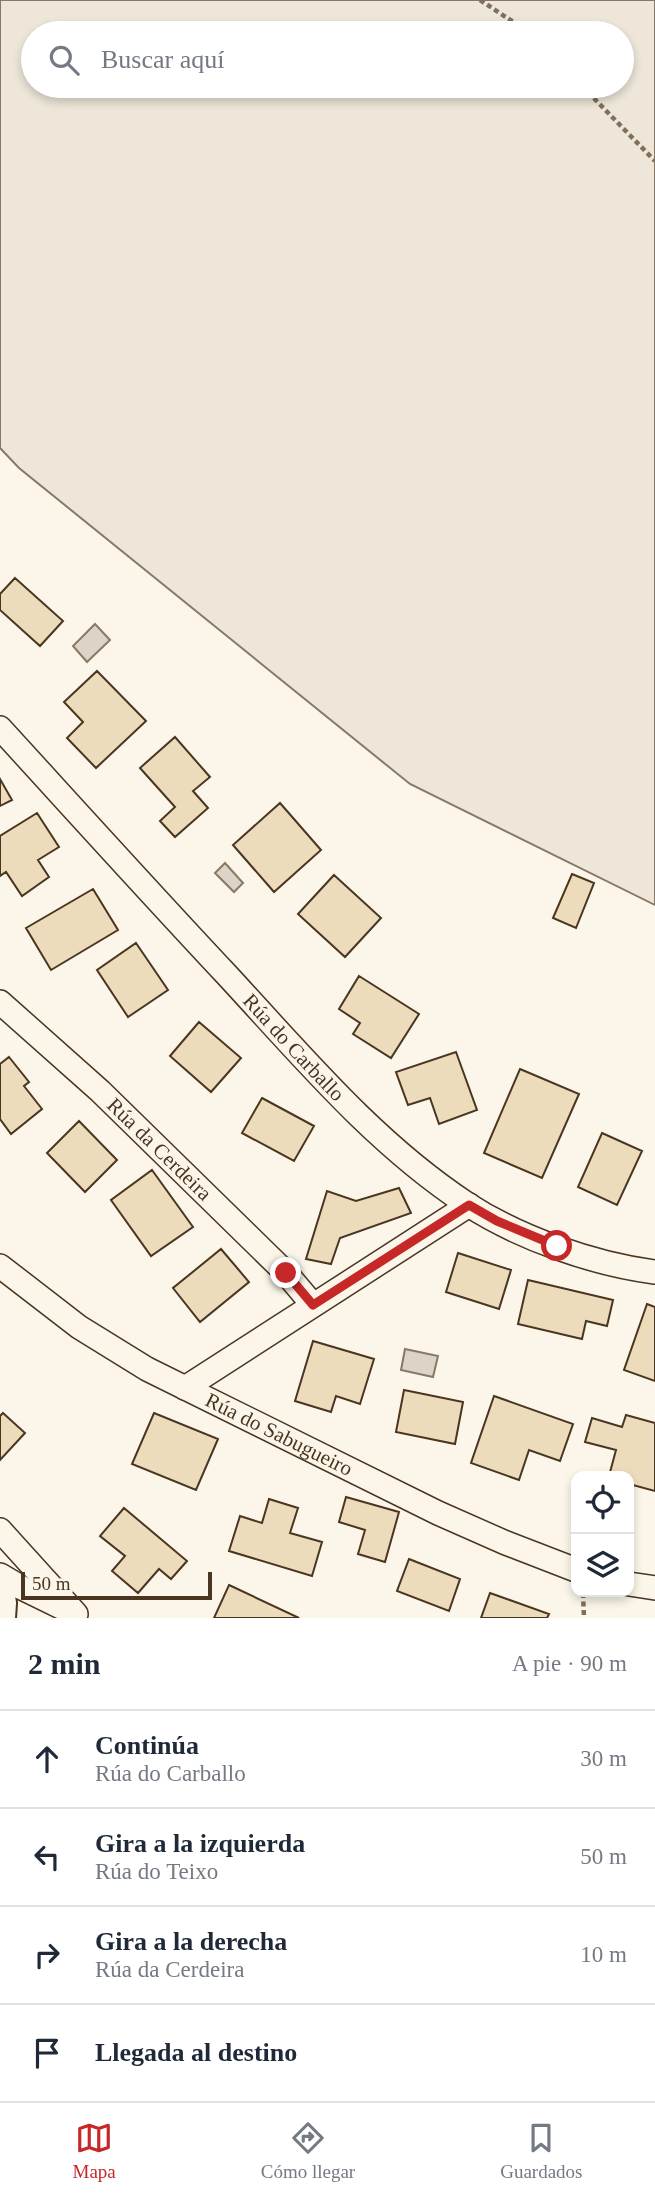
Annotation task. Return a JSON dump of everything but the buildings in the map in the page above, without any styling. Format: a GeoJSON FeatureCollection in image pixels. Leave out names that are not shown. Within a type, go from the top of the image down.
{"type":"FeatureCollection","features":[{"type":"Feature","properties":{"kind":"street","name":"Rúa do Carballo"},"geometry":{"type":"LineString","coordinates":[[0,728],[149,892],[347,1103],[391,1146],[469,1205],[497,1221],[557,1246],[614,1264],[655,1272]]}},
{"type":"Feature","properties":{"kind":"street","name":"Rúa da Cerdeira"},"geometry":{"type":"LineString","coordinates":[[0,1002],[109,1100],[286,1273],[313,1305]]}},
{"type":"Feature","properties":{"kind":"street"},"geometry":{"type":"LineString","coordinates":[[185,1388],[469,1205]]}},
{"type":"Feature","properties":{"kind":"street","name":"Rúa do Sabugueiro"},"geometry":{"type":"LineString","coordinates":[[0,1266],[113,1349],[185,1388],[438,1513],[571,1568]]}},
{"type":"Feature","properties":{"kind":"street"},"geometry":{"type":"LineString","coordinates":[[0,1530],[77,1617]]}},
{"type":"Feature","properties":{"kind":"street"},"geometry":{"type":"LineString","coordinates":[[0,1575],[77,1617]]}},
{"type":"Feature","properties":{"kind":"street"},"geometry":{"type":"LineString","coordinates":[[634,1585],[655,1588]]}},
{"type":"Feature","properties":{"kind":"street"},"geometry":{"type":"LineString","coordinates":[[0,1593],[1,1618]]}},
{"type":"Feature","properties":{"kind":"path"},"geometry":{"type":"LineString","coordinates":[[480,0],[512,21]]}},
{"type":"Feature","properties":{"kind":"path"},"geometry":{"type":"LineString","coordinates":[[594,98],[655,161]]}},
{"type":"Feature","properties":{"kind":"path"},"geometry":{"type":"LineString","coordinates":[[583,1597],[584,1618]]}},
{"type":"Feature","properties":{"kind":"shaded area"},"geometry":{"type":"Polygon","coordinates":[[[0,0],[655,0],[655,905],[410,784],[19,468],[0,448],[0,0]]]}},
{"type":"Feature","properties":{"kind":"shaded area"},"geometry":{"type":"Polygon","coordinates":[[[95,624],[110,640],[87,662],[73,646],[95,624]]]}},
{"type":"Feature","properties":{"kind":"shaded area"},"geometry":{"type":"Polygon","coordinates":[[[225,863],[243,883],[234,892],[215,873],[225,863]]]}},
{"type":"Feature","properties":{"kind":"shaded area"},"geometry":{"type":"Polygon","coordinates":[[[405,1349],[438,1356],[433,1377],[401,1370],[405,1349]]]}},
{"type":"Feature","properties":{"kind":"route"},"geometry":{"type":"LineString","coordinates":[[286,1273],[313,1305],[469,1205],[497,1221],[557,1246]]}}]}
